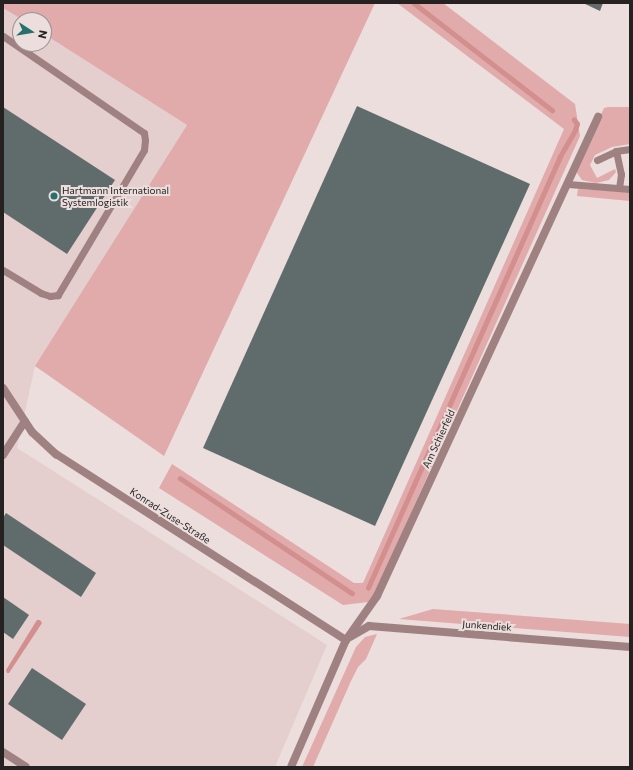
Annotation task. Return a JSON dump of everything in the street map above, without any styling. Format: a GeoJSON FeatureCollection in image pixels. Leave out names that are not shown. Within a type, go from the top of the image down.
{"type":"FeatureCollection","features":[{"type":"Feature","properties":{"kind":"street","name":"Am Schierfeld"},"geometry":{"type":"LineString","coordinates":[[291,767],[346,640],[377,596],[598,116]]}},
{"type":"Feature","properties":{"kind":"street","name":"Konrad-Zuse-Straße"},"geometry":{"type":"LineString","coordinates":[[3,388],[32,432],[56,454],[346,640]]}},
{"type":"Feature","properties":{"kind":"street"},"geometry":{"type":"LineString","coordinates":[[3,455],[25,421]]}},
{"type":"Feature","properties":{"kind":"street","name":"Junkendiek"},"geometry":{"type":"LineString","coordinates":[[346,640],[369,626],[630,647]]}},
{"type":"Feature","properties":{"kind":"street"},"geometry":{"type":"LineString","coordinates":[[3,752],[26,767]]}},
{"type":"Feature","properties":{"kind":"lane"},"geometry":{"type":"LineString","coordinates":[[3,36],[144,133],[145,140],[144,150],[58,295],[50,296],[41,293],[3,270]]}},
{"type":"Feature","properties":{"kind":"lane"},"geometry":{"type":"LineString","coordinates":[[597,160],[616,152],[630,149]]}},
{"type":"Feature","properties":{"kind":"lane"},"geometry":{"type":"LineString","coordinates":[[616,152],[621,174],[619,188]]}},
{"type":"Feature","properties":{"kind":"lane"},"geometry":{"type":"LineString","coordinates":[[568,184],[630,189]]}},
{"type":"Feature","properties":{"kind":"shaded area"},"geometry":{"type":"Polygon","coordinates":[[[3,3],[375,3],[164,456],[35,366],[187,125],[52,39],[52,12],[12,12],[12,13],[3,8],[3,3]]]}},
{"type":"Feature","properties":{"kind":"shaded area"},"geometry":{"type":"Polygon","coordinates":[[[397,3],[443,3],[575,104],[580,136],[376,591],[368,602],[343,605],[159,488],[172,464],[354,583],[363,583],[564,129],[397,3]]]}},
{"type":"Feature","properties":{"kind":"shaded area"},"geometry":{"type":"Polygon","coordinates":[[[3,8],[12,13],[12,52],[52,52],[52,39],[187,125],[35,366],[17,448],[327,645],[275,767],[3,767],[3,8]]]}},
{"type":"Feature","properties":{"kind":"shaded area"},"geometry":{"type":"Polygon","coordinates":[[[630,107],[630,144],[612,147],[595,155],[590,165],[597,178],[615,169],[616,172],[609,180],[596,183],[582,180],[577,173],[577,166],[604,108],[630,107]]]}},
{"type":"Feature","properties":{"kind":"shaded area"},"geometry":{"type":"Polygon","coordinates":[[[578,189],[630,192],[630,201],[577,196],[578,189]]]}},
{"type":"Feature","properties":{"kind":"shaded area"},"geometry":{"type":"Polygon","coordinates":[[[433,609],[630,624],[630,637],[399,619],[433,609]]]}},
{"type":"Feature","properties":{"kind":"shaded area"},"geometry":{"type":"Polygon","coordinates":[[[37,620],[40,620],[42,623],[9,673],[7,673],[6,670],[37,620]]]}},
{"type":"Feature","properties":{"kind":"shaded area"},"geometry":{"type":"Polygon","coordinates":[[[377,634],[366,659],[358,667],[351,681],[313,767],[302,767],[356,647],[365,637],[377,634]]]}},
{"type":"Feature","properties":{"kind":"building"},"geometry":{"type":"Polygon","coordinates":[[[583,3],[603,3],[600,11],[583,3]]]}},
{"type":"Feature","properties":{"kind":"building"},"geometry":{"type":"Polygon","coordinates":[[[357,106],[530,184],[375,526],[203,448],[357,106]]]}},
{"type":"Feature","properties":{"kind":"building","name":"Hartmann International Systemlogistik"},"geometry":{"type":"Polygon","coordinates":[[[3,107],[115,180],[67,254],[3,212],[3,107]]]}},
{"type":"Feature","properties":{"kind":"building"},"geometry":{"type":"Polygon","coordinates":[[[6,513],[96,573],[81,597],[3,545],[3,518],[6,513]]]}},
{"type":"Feature","properties":{"kind":"building"},"geometry":{"type":"Polygon","coordinates":[[[3,597],[29,615],[13,639],[3,632],[3,597]]]}},
{"type":"Feature","properties":{"kind":"building"},"geometry":{"type":"Polygon","coordinates":[[[32,668],[86,704],[62,740],[8,704],[32,668]]]}},
{"type":"Feature","properties":{"kind":"waterway"},"geometry":{"type":"LineString","coordinates":[[414,3],[552,110]]}},
{"type":"Feature","properties":{"kind":"waterway"},"geometry":{"type":"LineString","coordinates":[[368,588],[559,158],[575,130],[577,124],[574,120]]}},
{"type":"Feature","properties":{"kind":"waterway"},"geometry":{"type":"LineString","coordinates":[[180,478],[352,593]]}},
{"type":"Feature","properties":{"kind":"place","name":"Hartmann International Systemlogistik"},"geometry":{"type":"Point","coordinates":[54,196]}}]}
